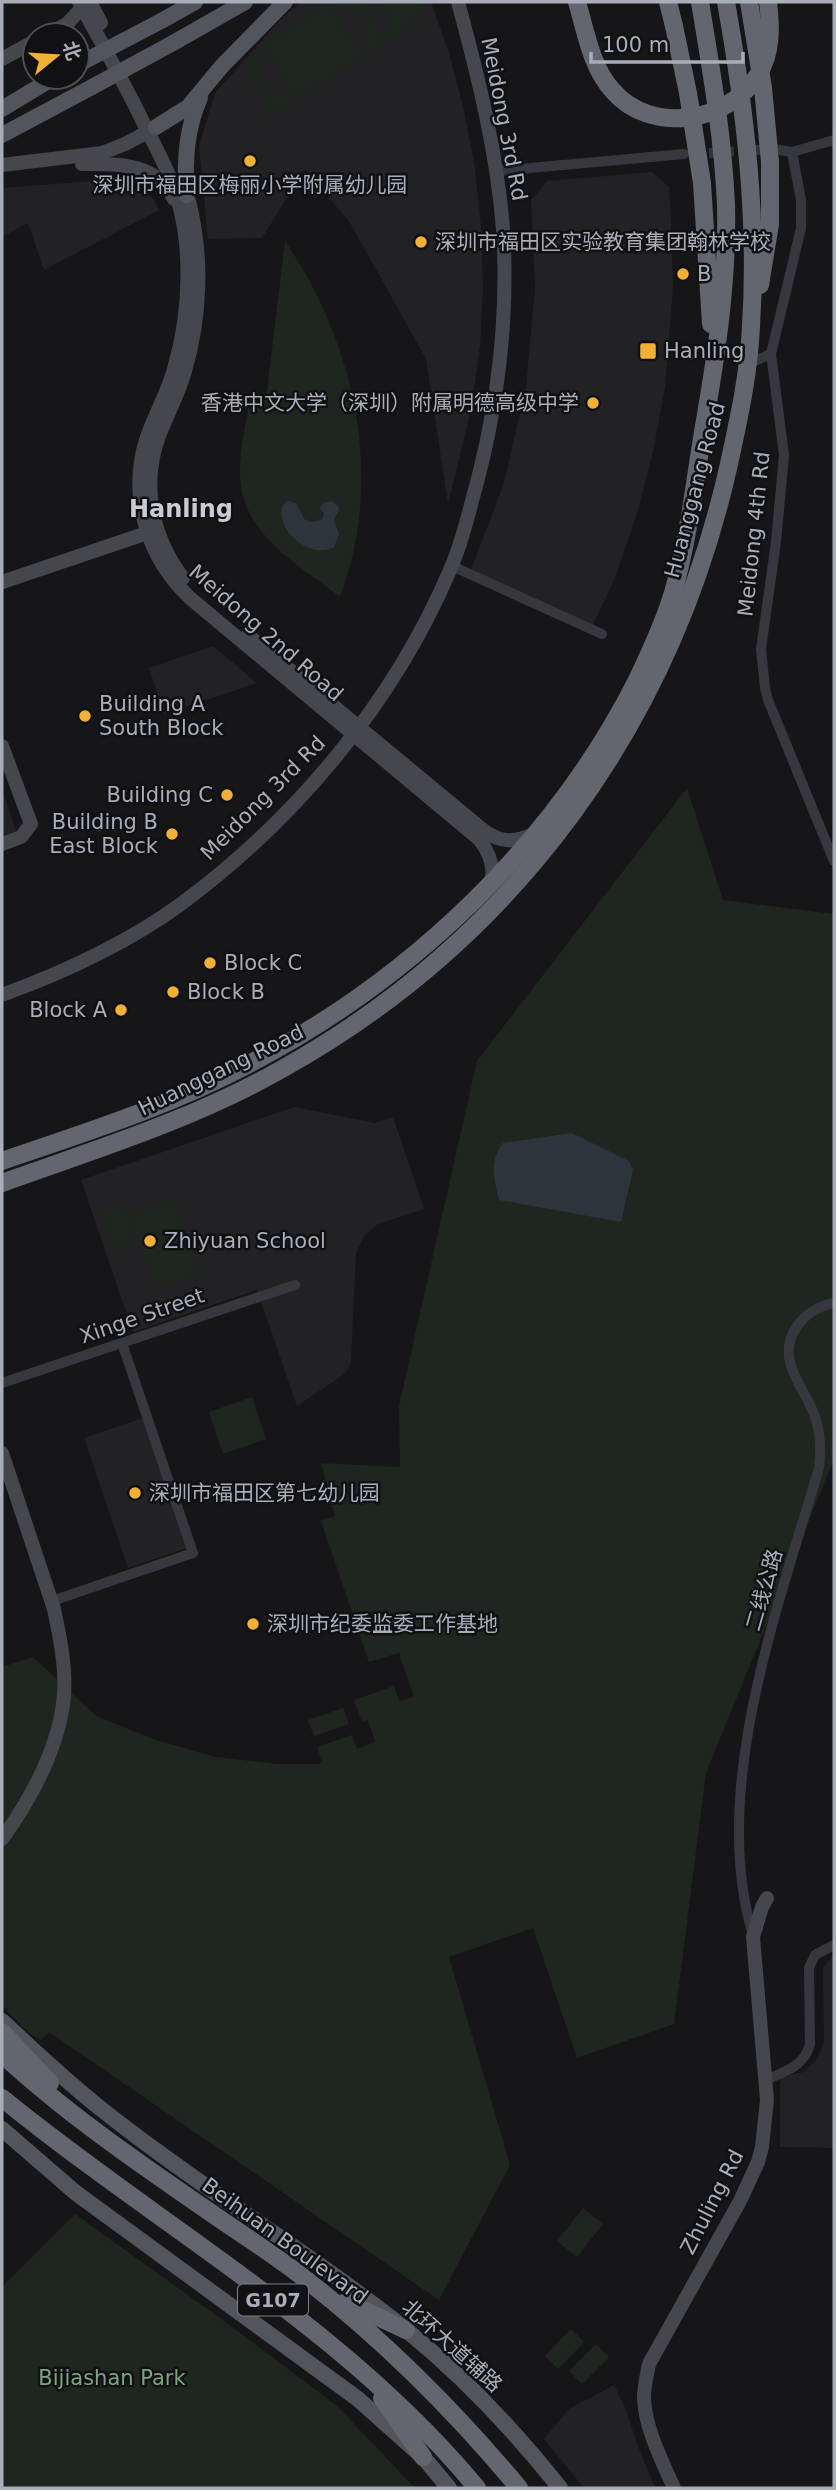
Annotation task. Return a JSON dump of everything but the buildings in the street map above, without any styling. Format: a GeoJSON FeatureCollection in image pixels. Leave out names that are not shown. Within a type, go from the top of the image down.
{"type":"FeatureCollection","features":[{"type":"Feature","properties":{"kind":"highway"},"geometry":{"type":"LineString","coordinates":[[577,2],[593,56],[602,77],[614,93],[628,105],[649,115],[667,119],[707,114],[745,91],[758,75],[766,58],[769,41],[768,2]]}},
{"type":"Feature","properties":{"kind":"highway"},"geometry":{"type":"LineString","coordinates":[[668,2],[691,107],[702,183],[714,368]]}},
{"type":"Feature","properties":{"kind":"highway","name":"Huanggang Road"},"geometry":{"type":"LineString","coordinates":[[2,1161],[143,1112],[197,1090],[306,1031],[383,979],[491,885],[536,834],[597,751],[626,701],[660,628],[672,595],[714,368],[724,273],[726,205],[716,98],[700,2]]}},
{"type":"Feature","properties":{"kind":"highway","name":"Huanggang Road"},"geometry":{"type":"LineString","coordinates":[[2,1183],[186,1116],[281,1070],[393,998],[451,951],[500,902],[561,830],[618,748],[674,637],[712,531],[748,364],[751,326],[750,174],[742,96],[726,2]]}},
{"type":"Feature","properties":{"kind":"highway"},"geometry":{"type":"LineString","coordinates":[[749,2],[772,156],[771,224],[751,326]]}},
{"type":"Feature","properties":{"kind":"highway"},"geometry":{"type":"LineString","coordinates":[[2,2032],[99,2133]]}},
{"type":"Feature","properties":{"kind":"highway","name":"Beihuan Boulevard"},"geometry":{"type":"LineString","coordinates":[[2,2054],[30,2080],[99,2133],[303,2277],[389,2349],[435,2392],[519,2488]]}},
{"type":"Feature","properties":{"kind":"highway","name":"G107"},"geometry":{"type":"LineString","coordinates":[[2,2098],[49,2136],[285,2308],[369,2377],[438,2444],[477,2488]]}},
{"type":"Feature","properties":{"kind":"highway"},"geometry":{"type":"LineString","coordinates":[[2,2108],[49,2136]]}},
{"type":"Feature","properties":{"kind":"highway"},"geometry":{"type":"LineString","coordinates":[[303,2277],[363,2311],[406,2330]]}},
{"type":"Feature","properties":{"kind":"highway"},"geometry":{"type":"LineString","coordinates":[[369,2377],[422,2457]]}},
{"type":"Feature","properties":{"kind":"main road"},"geometry":{"type":"LineString","coordinates":[[91,58],[195,2]]}},
{"type":"Feature","properties":{"kind":"main road"},"geometry":{"type":"LineString","coordinates":[[6,133],[245,2]]}},
{"type":"Feature","properties":{"kind":"main road"},"geometry":{"type":"LineString","coordinates":[[152,129],[182,112],[285,2]]}},
{"type":"Feature","properties":{"kind":"main road"},"geometry":{"type":"LineString","coordinates":[[187,195],[186,148],[191,121],[205,87]]}},
{"type":"Feature","properties":{"kind":"main road"},"geometry":{"type":"LineString","coordinates":[[2,108],[31,91]]}},
{"type":"Feature","properties":{"kind":"main road","name":"北环大道辅路"},"geometry":{"type":"LineString","coordinates":[[2,2021],[105,2113],[406,2330],[477,2393],[514,2432],[560,2488]]}},
{"type":"Feature","properties":{"kind":"main road"},"geometry":{"type":"LineString","coordinates":[[2,2129],[76,2193],[329,2376],[390,2426],[449,2488]]}},
{"type":"Feature","properties":{"kind":"street","name":"Meidong 3rd Rd"},"geometry":{"type":"LineString","coordinates":[[2,995],[95,954],[179,905],[272,824],[304,793],[356,731],[406,659],[452,566],[481,472],[498,389],[504,282],[503,230],[496,171],[482,96],[458,2]]}},
{"type":"Feature","properties":{"kind":"street"},"geometry":{"type":"LineString","coordinates":[[69,21],[86,4]]}},
{"type":"Feature","properties":{"kind":"street","name":"Meidong 2nd Road"},"geometry":{"type":"LineString","coordinates":[[86,4],[187,195],[198,259],[197,314],[185,374],[152,457],[152,531]]}},
{"type":"Feature","properties":{"kind":"street"},"geometry":{"type":"LineString","coordinates":[[2,59],[21,49]]}},
{"type":"Feature","properties":{"kind":"street"},"geometry":{"type":"LineString","coordinates":[[2,103],[26,91]]}},
{"type":"Feature","properties":{"kind":"street"},"geometry":{"type":"LineString","coordinates":[[2,165],[102,153],[152,129]]}},
{"type":"Feature","properties":{"kind":"street","name":"Meidong 2nd Road"},"geometry":{"type":"LineString","coordinates":[[152,129],[176,188],[187,260],[185,321],[172,377],[149,432],[139,469],[141,502],[159,561],[190,598],[493,837],[509,842],[536,834]]}},
{"type":"Feature","properties":{"kind":"street"},"geometry":{"type":"LineString","coordinates":[[772,156],[834,140]]}},
{"type":"Feature","properties":{"kind":"street","name":"Meidong 4th Rd"},"geometry":{"type":"LineString","coordinates":[[792,152],[801,201],[801,228],[771,354],[784,455],[776,541],[761,649],[768,701],[782,738],[832,846]]}},
{"type":"Feature","properties":{"kind":"street"},"geometry":{"type":"LineString","coordinates":[[496,171],[684,155]]}},
{"type":"Feature","properties":{"kind":"street"},"geometry":{"type":"LineString","coordinates":[[60,160],[79,164],[121,164],[148,172],[167,187],[182,217]]}},
{"type":"Feature","properties":{"kind":"street"},"geometry":{"type":"LineString","coordinates":[[748,364],[771,354]]}},
{"type":"Feature","properties":{"kind":"street"},"geometry":{"type":"LineString","coordinates":[[2,582],[152,531]]}},
{"type":"Feature","properties":{"kind":"street"},"geometry":{"type":"LineString","coordinates":[[452,566],[602,634]]}},
{"type":"Feature","properties":{"kind":"street","name":"Meidong 2nd Road"},"geometry":{"type":"LineString","coordinates":[[356,731],[478,839],[491,860],[491,885]]}},
{"type":"Feature","properties":{"kind":"street"},"geometry":{"type":"LineString","coordinates":[[2,746],[31,824],[21,837],[2,844]]}},
{"type":"Feature","properties":{"kind":"street"},"geometry":{"type":"LineString","coordinates":[[832,846],[834,861]]}},
{"type":"Feature","properties":{"kind":"street","name":"Xinge Street"},"geometry":{"type":"LineString","coordinates":[[2,1383],[295,1284]]}},
{"type":"Feature","properties":{"kind":"street","name":"二线公路"},"geometry":{"type":"LineString","coordinates":[[753,1937],[747,1918],[740,1867],[742,1766],[774,1621],[819,1468],[821,1448],[814,1412],[788,1357],[797,1325],[808,1312],[834,1303]]}},
{"type":"Feature","properties":{"kind":"street"},"geometry":{"type":"LineString","coordinates":[[52,1601],[193,1553],[122,1343]]}},
{"type":"Feature","properties":{"kind":"street"},"geometry":{"type":"LineString","coordinates":[[2,1453],[52,1601],[60,1636],[64,1695],[50,1750],[34,1786],[2,1839]]}},
{"type":"Feature","properties":{"kind":"street","name":"Zhuling Rd"},"geometry":{"type":"LineString","coordinates":[[674,2488],[648,2418],[644,2399],[649,2364],[740,2201],[758,2162],[765,2131],[766,2080],[753,1937],[767,1898]]}},
{"type":"Feature","properties":{"kind":"street"},"geometry":{"type":"LineString","coordinates":[[766,2080],[799,2064],[808,2052],[808,1968],[815,1955],[834,1945]]}},
{"type":"Feature","properties":{"kind":"street","name":"Zhuling Rd"},"geometry":{"type":"LineString","coordinates":[[657,2349],[653,2376],[656,2414],[684,2488]]}},
{"type":"Feature","properties":{"kind":"shaded area","name":"深圳市福田区实验教育集团翰林学校"},"geometry":{"type":"Polygon","coordinates":[[[301,2],[431,2],[449,53],[475,168],[483,287],[480,346],[471,410],[448,504],[426,359],[350,223],[305,169],[262,238],[208,239],[199,146],[215,93],[280,20],[301,2]]]}},
{"type":"Feature","properties":{"kind":"shaded area","name":"香港中文大学（深圳）附属明德高级中学"},"geometry":{"type":"Polygon","coordinates":[[[652,172],[669,187],[671,220],[673,287],[665,387],[653,452],[636,517],[614,580],[590,631],[469,575],[504,483],[526,387],[535,288],[531,200],[547,181],[652,172]]]}},
{"type":"Feature","properties":{"kind":"shaded area"},"geometry":{"type":"Polygon","coordinates":[[[94,181],[120,182],[138,187],[154,200],[159,210],[44,270],[28,223],[2,237],[2,188],[94,181]]]}},
{"type":"Feature","properties":{"kind":"shaded area"},"geometry":{"type":"Polygon","coordinates":[[[288,501],[296,503],[304,519],[311,522],[322,520],[324,514],[320,508],[323,503],[331,501],[338,506],[339,511],[334,520],[339,534],[334,547],[315,550],[306,547],[290,534],[282,516],[282,506],[288,501]]]}},
{"type":"Feature","properties":{"kind":"shaded area"},"geometry":{"type":"Polygon","coordinates":[[[213,646],[257,683],[164,714],[149,668],[213,646]]]}},
{"type":"Feature","properties":{"kind":"shaded area"},"geometry":{"type":"Polygon","coordinates":[[[2,788],[16,831],[2,836],[2,788]]]}},
{"type":"Feature","properties":{"kind":"shaded area"},"geometry":{"type":"Polygon","coordinates":[[[294,1107],[375,1123],[393,1117],[424,1209],[378,1224],[364,1236],[356,1253],[349,1368],[343,1375],[297,1406],[257,1290],[133,1332],[81,1180],[294,1107]]]}},
{"type":"Feature","properties":{"kind":"shaded area"},"geometry":{"type":"Polygon","coordinates":[[[572,1133],[629,1161],[633,1170],[621,1222],[499,1200],[494,1163],[503,1143],[572,1133]]]}},
{"type":"Feature","properties":{"kind":"shaded area","name":"深圳市福田区第七幼儿园"},"geometry":{"type":"Polygon","coordinates":[[[143,1418],[187,1548],[128,1568],[84,1438],[143,1418]]]}},
{"type":"Feature","properties":{"kind":"shaded area"},"geometry":{"type":"Polygon","coordinates":[[[834,1954],[834,2148],[780,2147],[780,2077],[804,2072],[816,2060],[824,2043],[823,1968],[834,1954]]]}},
{"type":"Feature","properties":{"kind":"shaded area"},"geometry":{"type":"Polygon","coordinates":[[[614,2385],[655,2488],[584,2488],[544,2439],[569,2409],[614,2385]]]}},
{"type":"Feature","properties":{"kind":"green space"},"geometry":{"type":"Polygon","coordinates":[[[333,2],[366,7],[374,17],[377,36],[392,26],[380,7],[388,2],[428,2],[421,7],[427,15],[263,121],[258,113],[273,104],[259,95],[250,81],[253,58],[273,39],[333,2]],[[350,8],[334,12],[358,48],[366,37],[367,26],[361,16],[350,8]],[[268,55],[258,68],[261,85],[275,95],[291,92],[268,55]]]}},
{"type":"Feature","properties":{"kind":"green space"},"geometry":{"type":"Polygon","coordinates":[[[285,241],[309,281],[329,323],[345,367],[356,413],[361,459],[360,506],[353,552],[340,597],[292,561],[262,533],[251,516],[240,478],[250,398],[266,399],[285,241]]]}},
{"type":"Feature","properties":{"kind":"green space"},"geometry":{"type":"Polygon","coordinates":[[[687,788],[723,900],[834,914],[834,1459],[706,1773],[674,2024],[577,2058],[533,1928],[449,1957],[510,2165],[439,2300],[49,2032],[41,2040],[26,2031],[2,2005],[2,1667],[33,1657],[96,1716],[156,1740],[216,1757],[278,1764],[318,1764],[322,1762],[317,1747],[352,1735],[357,1749],[375,1742],[368,1720],[362,1722],[354,1700],[394,1686],[399,1701],[414,1697],[399,1653],[369,1662],[321,1521],[335,1516],[321,1463],[400,1467],[399,1406],[477,1061],[687,788]]]}},
{"type":"Feature","properties":{"kind":"green space"},"geometry":{"type":"Polygon","coordinates":[[[174,1198],[200,1274],[155,1289],[129,1213],[174,1198]]]}},
{"type":"Feature","properties":{"kind":"green space"},"geometry":{"type":"Polygon","coordinates":[[[124,1202],[138,1243],[114,1251],[100,1210],[124,1202]]]}},
{"type":"Feature","properties":{"kind":"green space"},"geometry":{"type":"Polygon","coordinates":[[[252,1397],[266,1439],[223,1454],[209,1412],[252,1397]]]}},
{"type":"Feature","properties":{"kind":"green space"},"geometry":{"type":"Polygon","coordinates":[[[343,1708],[349,1724],[314,1736],[308,1720],[343,1708]]]}},
{"type":"Feature","properties":{"kind":"green space"},"geometry":{"type":"Polygon","coordinates":[[[583,2208],[603,2224],[577,2257],[557,2241],[583,2208]]]}},
{"type":"Feature","properties":{"kind":"green space","name":"Bijiashan Park"},"geometry":{"type":"Polygon","coordinates":[[[75,2214],[337,2406],[415,2488],[2,2488],[2,2287],[75,2214]]]}},
{"type":"Feature","properties":{"kind":"green space"},"geometry":{"type":"Polygon","coordinates":[[[571,2329],[584,2342],[558,2369],[545,2356],[571,2329]]]}},
{"type":"Feature","properties":{"kind":"green space"},"geometry":{"type":"Polygon","coordinates":[[[596,2344],[609,2357],[582,2384],[569,2371],[596,2344]]]}},
{"type":"Feature","properties":{"kind":"tunnel"},"geometry":{"type":"LineString","coordinates":[[694,154],[770,149]]}},
{"type":"Feature","properties":{"kind":"place","name":"深圳市福田区梅丽小学附属幼儿园"},"geometry":{"type":"Point","coordinates":[250,161]}},
{"type":"Feature","properties":{"kind":"place","name":"深圳市福田区实验教育集团翰林学校"},"geometry":{"type":"Point","coordinates":[421,242]}},
{"type":"Feature","properties":{"kind":"place","name":"B"},"geometry":{"type":"Point","coordinates":[683,274]}},
{"type":"Feature","properties":{"kind":"place","name":"Hanling"},"geometry":{"type":"Point","coordinates":[648,351]}},
{"type":"Feature","properties":{"kind":"place","name":"香港中文大学（深圳）附属明德高级中学"},"geometry":{"type":"Point","coordinates":[593,403]}},
{"type":"Feature","properties":{"kind":"place","name":"Building A South Block"},"geometry":{"type":"Point","coordinates":[85,716]}},
{"type":"Feature","properties":{"kind":"place","name":"Building C"},"geometry":{"type":"Point","coordinates":[227,795]}},
{"type":"Feature","properties":{"kind":"place","name":"Building B East Block"},"geometry":{"type":"Point","coordinates":[172,834]}},
{"type":"Feature","properties":{"kind":"place","name":"Block C"},"geometry":{"type":"Point","coordinates":[210,963]}},
{"type":"Feature","properties":{"kind":"place","name":"Block B"},"geometry":{"type":"Point","coordinates":[173,992]}},
{"type":"Feature","properties":{"kind":"place","name":"Block A"},"geometry":{"type":"Point","coordinates":[121,1010]}},
{"type":"Feature","properties":{"kind":"place","name":"Zhiyuan School"},"geometry":{"type":"Point","coordinates":[150,1241]}},
{"type":"Feature","properties":{"kind":"place","name":"深圳市福田区第七幼儿园"},"geometry":{"type":"Point","coordinates":[135,1493]}},
{"type":"Feature","properties":{"kind":"place","name":"深圳市纪委监委工作基地"},"geometry":{"type":"Point","coordinates":[253,1624]}},
{"type":"Feature","properties":{"kind":"district","name":"Hanling"},"geometry":{"type":"Point","coordinates":[181,509]}}]}
